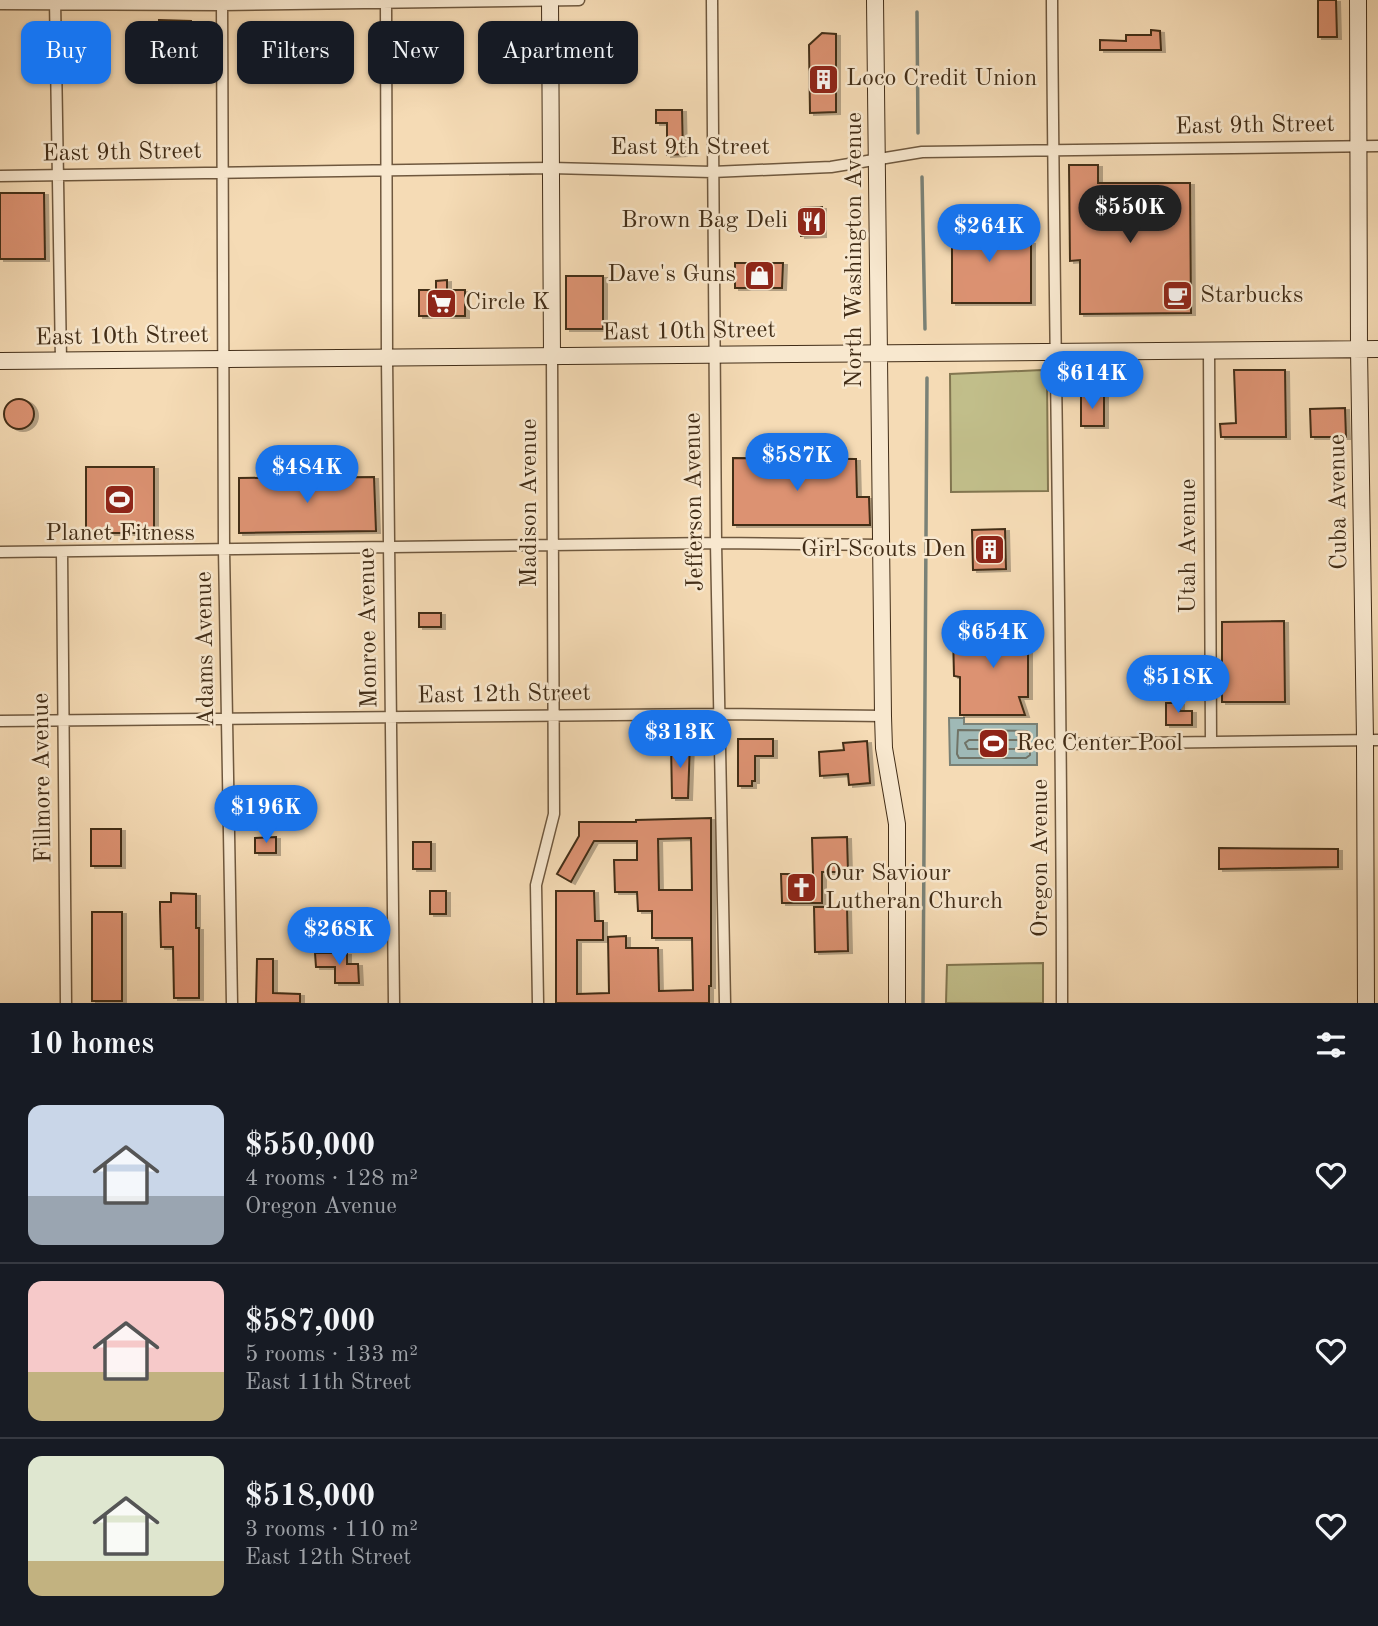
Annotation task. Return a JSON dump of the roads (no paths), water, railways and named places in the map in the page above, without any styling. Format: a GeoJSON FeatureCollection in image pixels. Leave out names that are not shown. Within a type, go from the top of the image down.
{"type":"FeatureCollection","features":[{"type":"Feature","properties":{"kind":"main road","name":"Madison Avenue"},"geometry":{"type":"LineString","coordinates":[[550,0],[552,356]]}},
{"type":"Feature","properties":{"kind":"main road","name":"North Washington Avenue"},"geometry":{"type":"LineString","coordinates":[[875,0],[883,716],[884,748],[897,824],[897,1003]]}},
{"type":"Feature","properties":{"kind":"main road","name":"Cuba Avenue"},"geometry":{"type":"LineString","coordinates":[[1358,0],[1359,349],[1372,740],[1366,1003]]}},
{"type":"Feature","properties":{"kind":"main road","name":"East 10th Street"},"geometry":{"type":"LineString","coordinates":[[0,361],[1378,349]]}},
{"type":"Feature","properties":{"kind":"street"},"geometry":{"type":"LineString","coordinates":[[0,4],[55,1],[579,0]]}},
{"type":"Feature","properties":{"kind":"street","name":"Jefferson Avenue"},"geometry":{"type":"LineString","coordinates":[[712,0],[716,543],[725,1003]]}},
{"type":"Feature","properties":{"kind":"street","name":"Oregon Avenue"},"geometry":{"type":"LineString","coordinates":[[1052,0],[1062,744],[1062,1003]]}},
{"type":"Feature","properties":{"kind":"street"},"geometry":{"type":"LineString","coordinates":[[55,1],[61,360]]}},
{"type":"Feature","properties":{"kind":"street","name":"Monroe Avenue"},"geometry":{"type":"LineString","coordinates":[[386,1],[394,1003]]}},
{"type":"Feature","properties":{"kind":"street","name":"Adams Avenue"},"geometry":{"type":"LineString","coordinates":[[222,2],[225,550],[232,1003]]}},
{"type":"Feature","properties":{"kind":"street","name":"East 9th Street"},"geometry":{"type":"LineString","coordinates":[[0,176],[551,168],[712,172],[831,167],[922,152],[1378,146]]}},
{"type":"Feature","properties":{"kind":"street","name":"Utah Avenue"},"geometry":{"type":"LineString","coordinates":[[1209,350],[1210,741]]}},
{"type":"Feature","properties":{"kind":"street","name":"Madison Avenue"},"geometry":{"type":"LineString","coordinates":[[538,1003],[536,885],[554,814],[552,356]]}},
{"type":"Feature","properties":{"kind":"street"},"geometry":{"type":"LineString","coordinates":[[0,552],[716,543],[880,545]]}},
{"type":"Feature","properties":{"kind":"street","name":"Fillmore Avenue"},"geometry":{"type":"LineString","coordinates":[[62,552],[66,1003]]}},
{"type":"Feature","properties":{"kind":"street","name":"East 12th Street"},"geometry":{"type":"LineString","coordinates":[[0,721],[720,714],[883,716]]}},
{"type":"Feature","properties":{"kind":"street"},"geometry":{"type":"LineString","coordinates":[[1062,744],[1372,740]]}},
{"type":"Feature","properties":{"kind":"water","name":"Rec Center Pool"},"geometry":{"type":"Polygon","coordinates":[[[949,718],[964,718],[964,724],[1037,724],[1037,765],[950,765],[949,718]]]}},
{"type":"Feature","properties":{"kind":"waterway"},"geometry":{"type":"LineString","coordinates":[[917,12],[918,133]]}},
{"type":"Feature","properties":{"kind":"waterway"},"geometry":{"type":"LineString","coordinates":[[922,177],[925,329]]}},
{"type":"Feature","properties":{"kind":"waterway"},"geometry":{"type":"LineString","coordinates":[[923,1003],[927,378]]}},
{"type":"Feature","properties":{"kind":"place","name":"Loco Credit Union"},"geometry":{"type":"Point","coordinates":[823,79]}},
{"type":"Feature","properties":{"kind":"place","name":"Brown Bag Deli"},"geometry":{"type":"Point","coordinates":[811,221]}},
{"type":"Feature","properties":{"kind":"place","name":"Dave's Guns"},"geometry":{"type":"Point","coordinates":[759,275]}},
{"type":"Feature","properties":{"kind":"place","name":"Starbucks"},"geometry":{"type":"Point","coordinates":[1177,296]}},
{"type":"Feature","properties":{"kind":"place","name":"Circle K"},"geometry":{"type":"Point","coordinates":[442,303]}},
{"type":"Feature","properties":{"kind":"place","name":"Planet Fitness"},"geometry":{"type":"Point","coordinates":[120,500]}},
{"type":"Feature","properties":{"kind":"place","name":"Girl Scouts Den"},"geometry":{"type":"Point","coordinates":[989,550]}},
{"type":"Feature","properties":{"kind":"place","name":"Rec Center Pool"},"geometry":{"type":"Point","coordinates":[993,744]}},
{"type":"Feature","properties":{"kind":"place","name":"Our Saviour Lutheran Church"},"geometry":{"type":"Point","coordinates":[802,888]}}]}
